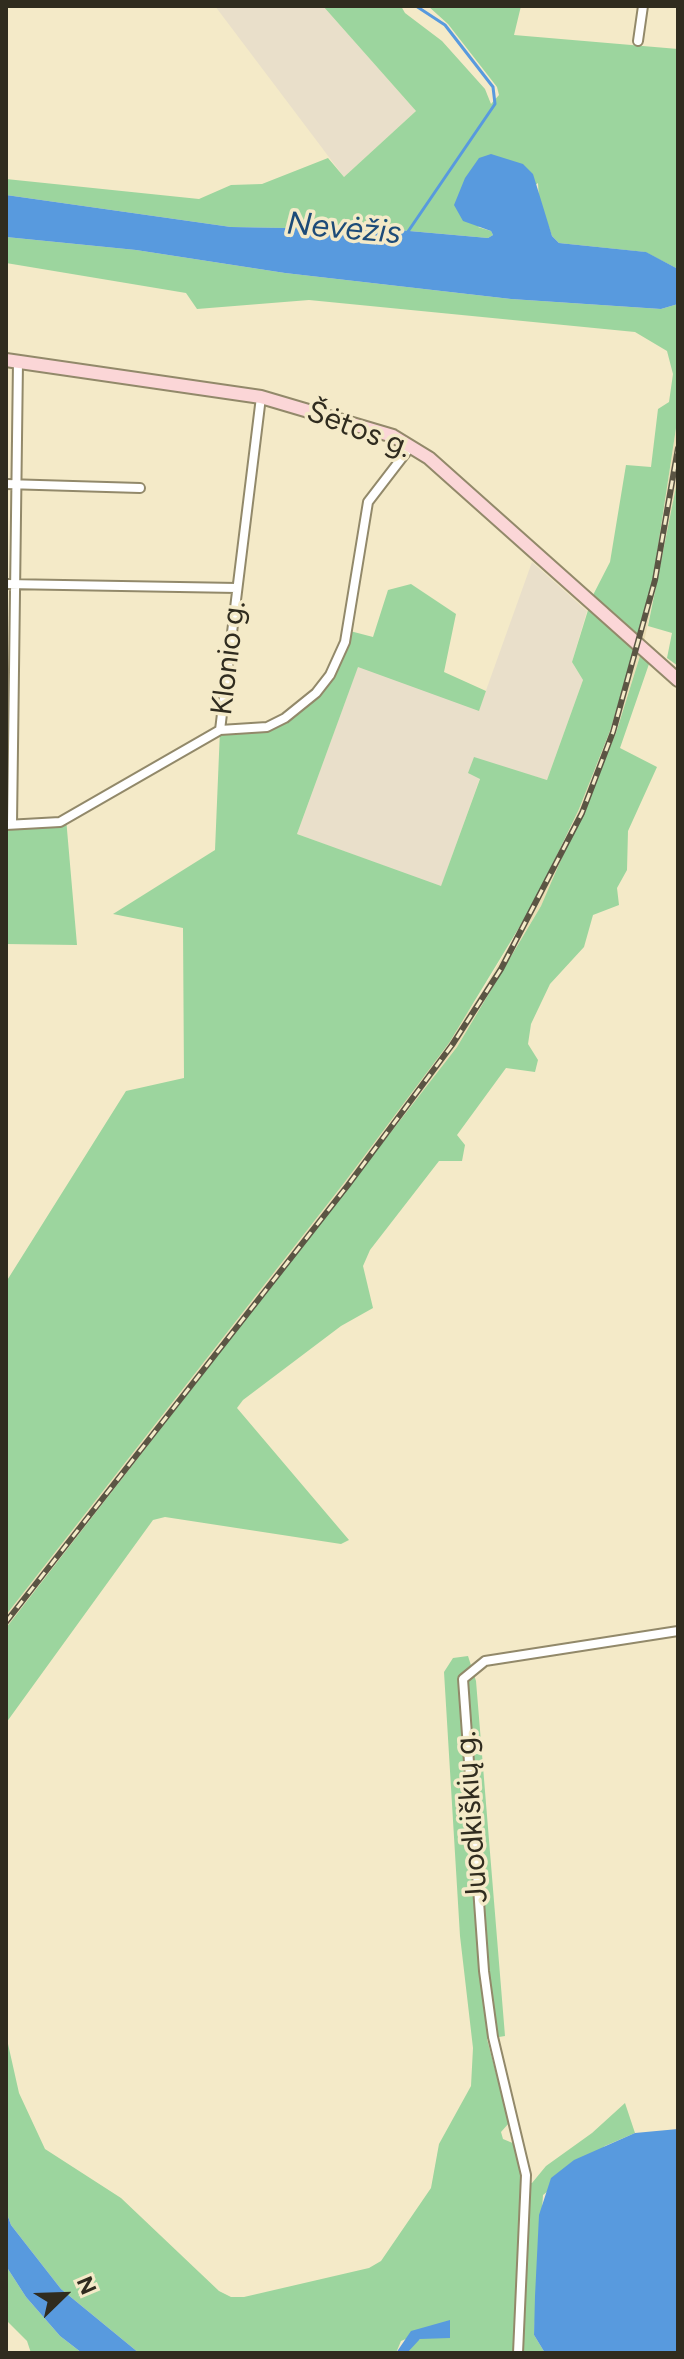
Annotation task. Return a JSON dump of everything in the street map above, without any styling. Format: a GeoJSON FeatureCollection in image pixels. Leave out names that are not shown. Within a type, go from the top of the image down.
{"type":"FeatureCollection","features":[{"type":"Feature","properties":{"kind":"main road","name":"Šėtos g."},"geometry":{"type":"LineString","coordinates":[[12,361],[261,397],[374,428],[411,446],[678,680]]}},
{"type":"Feature","properties":{"kind":"street"},"geometry":{"type":"LineString","coordinates":[[638,41],[643,6]]}},
{"type":"Feature","properties":{"kind":"street"},"geometry":{"type":"LineString","coordinates":[[9,825],[12,361]]}},
{"type":"Feature","properties":{"kind":"street","name":"Klonio g."},"geometry":{"type":"LineString","coordinates":[[9,825],[60,822],[220,730],[261,397]]}},
{"type":"Feature","properties":{"kind":"street"},"geometry":{"type":"LineString","coordinates":[[220,730],[267,727],[285,718],[316,693],[330,675],[345,642],[368,502],[411,446]]}},
{"type":"Feature","properties":{"kind":"street"},"geometry":{"type":"LineString","coordinates":[[10,484],[140,488]]}},
{"type":"Feature","properties":{"kind":"street"},"geometry":{"type":"LineString","coordinates":[[10,584],[237,588]]}},
{"type":"Feature","properties":{"kind":"street","name":"Juodkiškių g."},"geometry":{"type":"LineString","coordinates":[[518,2353],[526,2175],[493,2037],[484,1971],[463,1679],[485,1661],[678,1631]]}},
{"type":"Feature","properties":{"kind":"shaded area"},"geometry":{"type":"Polygon","coordinates":[[[215,6],[323,6],[416,111],[344,177],[215,6]]]}},
{"type":"Feature","properties":{"kind":"shaded area"},"geometry":{"type":"Polygon","coordinates":[[[678,415],[677,484],[644,642],[638,638],[653,579],[678,415]]]}},
{"type":"Feature","properties":{"kind":"shaded area"},"geometry":{"type":"Polygon","coordinates":[[[532,562],[587,611],[572,662],[583,680],[547,780],[519,772],[480,778],[441,887],[297,834],[358,666],[479,710],[532,562]]]}},
{"type":"Feature","properties":{"kind":"shaded area"},"geometry":{"type":"Polygon","coordinates":[[[634,651],[640,656],[616,733],[584,814],[541,906],[457,1047],[6,1628],[6,1615],[344,1183],[482,992],[534,903],[579,809],[610,731],[634,651]]]}},
{"type":"Feature","properties":{"kind":"green space"},"geometry":{"type":"Polygon","coordinates":[[[323,6],[401,6],[405,13],[442,41],[485,89],[491,104],[499,95],[497,87],[448,24],[428,6],[521,6],[514,35],[678,49],[678,269],[645,252],[559,243],[552,236],[539,200],[538,183],[478,227],[491,231],[493,235],[488,238],[398,230],[231,227],[6,195],[6,179],[199,199],[231,185],[262,184],[328,158],[344,177],[416,111],[323,6]]]}},
{"type":"Feature","properties":{"kind":"green space"},"geometry":{"type":"Polygon","coordinates":[[[6,237],[136,250],[285,273],[511,299],[661,309],[678,304],[678,415],[653,579],[638,638],[592,597],[610,562],[626,465],[651,467],[658,409],[669,402],[673,374],[667,351],[635,332],[309,300],[197,309],[186,293],[6,263],[6,237]]]}},
{"type":"Feature","properties":{"kind":"green space"},"geometry":{"type":"Polygon","coordinates":[[[678,477],[678,666],[667,658],[672,633],[648,626],[678,477]]]}},
{"type":"Feature","properties":{"kind":"green space"},"geometry":{"type":"Polygon","coordinates":[[[411,584],[456,614],[444,672],[486,691],[479,711],[358,667],[297,834],[441,886],[480,779],[468,773],[474,757],[547,780],[583,680],[572,662],[589,607],[634,651],[610,731],[579,809],[534,903],[449,1043],[344,1183],[6,1615],[6,1282],[126,1091],[184,1078],[183,928],[113,914],[215,850],[220,730],[267,727],[330,675],[350,631],[373,637],[388,590],[411,584]]]}},
{"type":"Feature","properties":{"kind":"green space"},"geometry":{"type":"Polygon","coordinates":[[[640,656],[649,664],[620,748],[657,767],[628,831],[627,870],[617,888],[619,905],[593,915],[584,947],[550,984],[531,1024],[528,1044],[538,1060],[535,1072],[506,1068],[457,1135],[465,1145],[462,1161],[439,1161],[370,1250],[363,1266],[373,1308],[341,1326],[243,1400],[237,1408],[349,1540],[341,1544],[165,1517],[153,1520],[6,1723],[6,1628],[457,1047],[541,906],[616,733],[640,656]]]}},
{"type":"Feature","properties":{"kind":"green space"},"geometry":{"type":"Polygon","coordinates":[[[66,818],[77,945],[6,944],[6,825],[66,818]]]}},
{"type":"Feature","properties":{"kind":"green space"},"geometry":{"type":"Polygon","coordinates":[[[468,1656],[476,1681],[505,2036],[487,2039],[509,2123],[501,2132],[503,2139],[515,2144],[523,2183],[532,2183],[546,2166],[592,2133],[625,2103],[635,2133],[605,2146],[543,2195],[534,2335],[545,2353],[407,2353],[412,2344],[450,2321],[401,2341],[396,2353],[139,2353],[61,2289],[11,2225],[6,2211],[6,2035],[19,2093],[45,2149],[121,2198],[219,2291],[231,2297],[244,2297],[369,2268],[381,2261],[431,2188],[439,2144],[471,2086],[473,2048],[460,1936],[444,1672],[453,1658],[468,1656]]]}},
{"type":"Feature","properties":{"kind":"green space"},"geometry":{"type":"Polygon","coordinates":[[[6,2266],[26,2297],[60,2336],[82,2353],[31,2353],[27,2341],[6,2320],[6,2266]]]}},
{"type":"Feature","properties":{"kind":"water"},"geometry":{"type":"Polygon","coordinates":[[[491,154],[523,164],[533,174],[552,236],[559,243],[646,252],[678,269],[678,304],[661,309],[511,299],[285,273],[136,250],[6,237],[6,195],[231,227],[398,230],[488,238],[493,235],[491,231],[463,221],[454,205],[465,178],[479,158],[491,154]]]}},
{"type":"Feature","properties":{"kind":"water"},"geometry":{"type":"Polygon","coordinates":[[[678,2129],[678,2353],[545,2353],[534,2335],[535,2296],[539,2215],[551,2178],[574,2160],[635,2133],[678,2129]]]}},
{"type":"Feature","properties":{"kind":"water"},"geometry":{"type":"Polygon","coordinates":[[[6,2211],[11,2225],[61,2289],[139,2353],[82,2353],[60,2336],[26,2297],[6,2266],[6,2211]]]}},
{"type":"Feature","properties":{"kind":"water"},"geometry":{"type":"Polygon","coordinates":[[[450,2320],[450,2338],[420,2339],[407,2353],[396,2353],[411,2331],[450,2320]]]}},
{"type":"Feature","properties":{"kind":"waterway","name":"Nevėžis"},"geometry":{"type":"LineString","coordinates":[[407,233],[495,104],[493,87],[445,25],[416,6]]}},
{"type":"Feature","properties":{"kind":"railway"},"geometry":{"type":"LineString","coordinates":[[6,1622],[348,1185],[452,1045],[501,969],[582,813],[613,732],[655,580],[678,448]]}}]}
